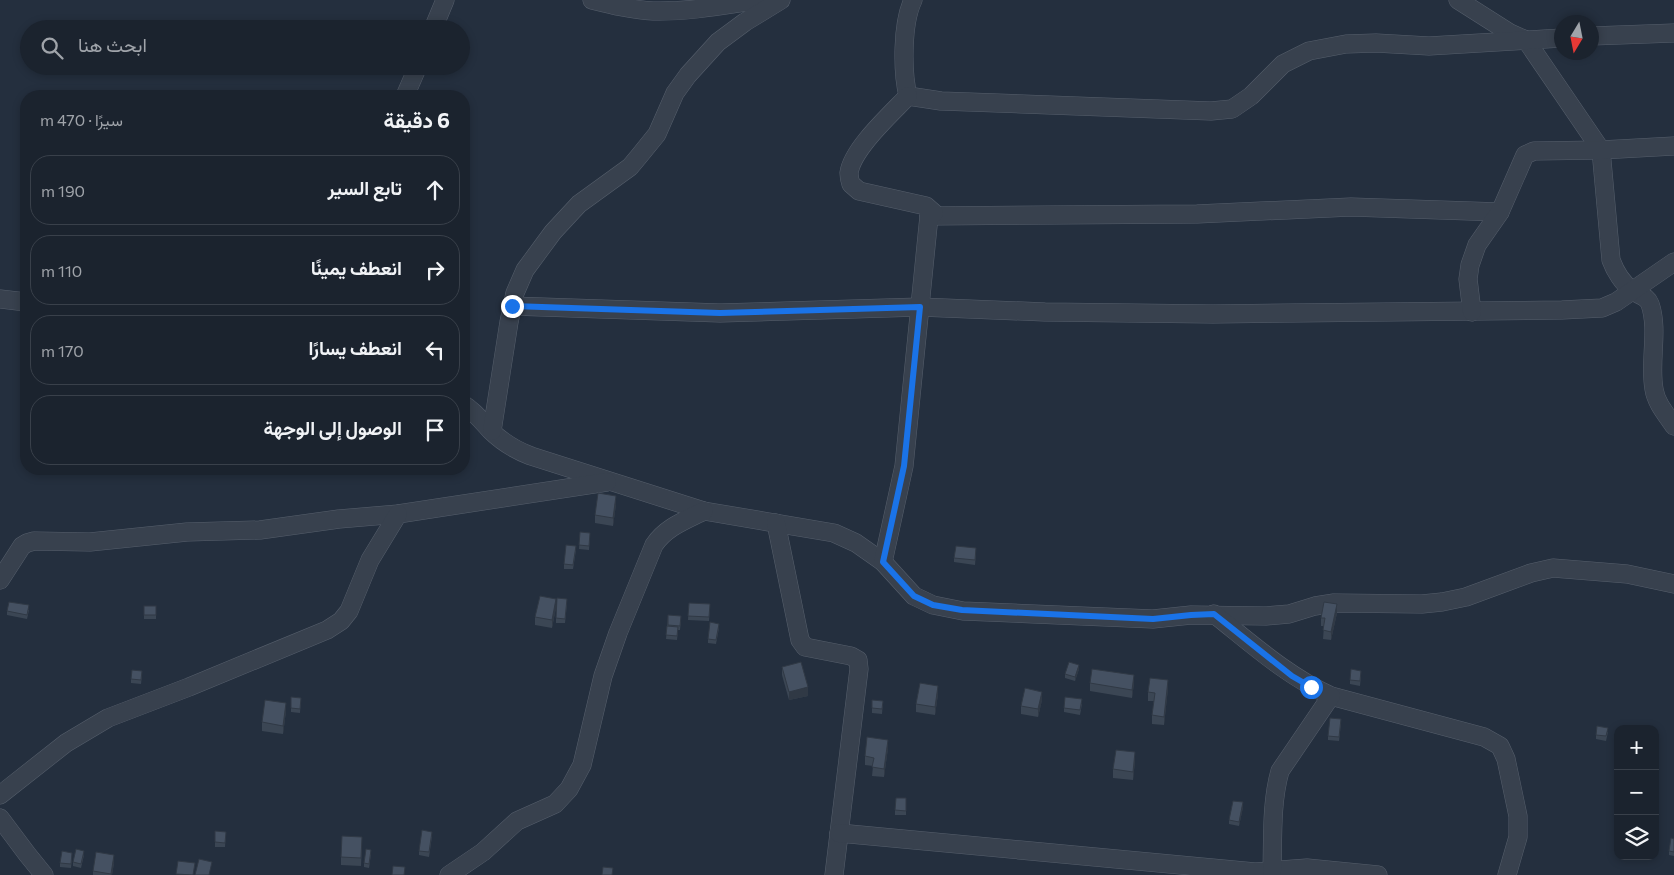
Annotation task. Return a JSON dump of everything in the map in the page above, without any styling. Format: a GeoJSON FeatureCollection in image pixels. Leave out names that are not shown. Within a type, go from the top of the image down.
{"type":"FeatureCollection","features":[{"type":"Feature","properties":{"kind":"street"},"geometry":{"type":"LineString","coordinates":[[437,20],[445,0]]}},
{"type":"Feature","properties":{"kind":"street"},"geometry":{"type":"LineString","coordinates":[[592,0],[621,7],[653,5],[686,10],[760,0]]}},
{"type":"Feature","properties":{"kind":"street"},"geometry":{"type":"LineString","coordinates":[[492,431],[512,306],[515,293],[525,270],[553,232],[579,204],[630,167],[657,134],[674,93],[718,42],[780,0]]}},
{"type":"Feature","properties":{"kind":"street"},"geometry":{"type":"LineString","coordinates":[[908,96],[904,70],[908,12],[913,0]]}},
{"type":"Feature","properties":{"kind":"street"},"geometry":{"type":"LineString","coordinates":[[1458,0],[1510,33],[1526,40],[1601,150],[1611,260],[1615,272],[1633,291],[1644,296],[1650,302],[1653,315],[1654,390],[1660,406],[1674,426]]}},
{"type":"Feature","properties":{"kind":"street"},"geometry":{"type":"LineString","coordinates":[[1599,36],[1674,33]]}},
{"type":"Feature","properties":{"kind":"street"},"geometry":{"type":"LineString","coordinates":[[908,96],[941,101],[1218,111],[1232,109],[1251,96],[1283,64],[1309,51],[1346,44],[1376,43],[1429,46],[1554,38]]}},
{"type":"Feature","properties":{"kind":"street"},"geometry":{"type":"LineString","coordinates":[[408,90],[414,75]]}},
{"type":"Feature","properties":{"kind":"street"},"geometry":{"type":"LineString","coordinates":[[908,96],[862,146],[855,157],[849,173],[851,184],[859,191],[926,206],[934,213],[929,216]]}},
{"type":"Feature","properties":{"kind":"street"},"geometry":{"type":"LineString","coordinates":[[1472,312],[1468,279],[1470,265],[1477,245],[1500,212],[1525,155],[1534,150],[1601,150],[1674,146]]}},
{"type":"Feature","properties":{"kind":"street"},"geometry":{"type":"LineString","coordinates":[[929,216],[1197,214],[1351,208],[1500,212]]}},
{"type":"Feature","properties":{"kind":"street"},"geometry":{"type":"LineString","coordinates":[[883,562],[904,466],[929,216]]}},
{"type":"Feature","properties":{"kind":"street"},"geometry":{"type":"LineString","coordinates":[[512,306],[720,313],[920,307],[1045,312],[1194,314],[1472,312],[1602,308],[1616,302],[1674,262]]}},
{"type":"Feature","properties":{"kind":"street"},"geometry":{"type":"LineString","coordinates":[[0,299],[20,301]]}},
{"type":"Feature","properties":{"kind":"street"},"geometry":{"type":"LineString","coordinates":[[470,409],[512,449],[531,456],[704,511],[834,533],[856,543],[883,562],[914,596],[933,605],[962,610],[1153,619],[1214,614],[1266,616],[1334,603],[1422,604],[1442,602],[1466,597],[1531,573],[1553,568],[1628,574],[1674,584]]}},
{"type":"Feature","properties":{"kind":"street"},"geometry":{"type":"LineString","coordinates":[[0,580],[22,546],[34,541],[90,542],[187,532],[260,530],[398,514],[610,482]]}},
{"type":"Feature","properties":{"kind":"street"},"geometry":{"type":"LineString","coordinates":[[449,875],[483,852],[517,821],[555,804],[568,789],[582,765],[603,676],[615,641],[654,545],[669,529],[704,511]]}},
{"type":"Feature","properties":{"kind":"street"},"geometry":{"type":"LineString","coordinates":[[0,795],[66,743],[108,718],[308,638],[327,630],[341,621],[349,611],[370,560],[398,514]]}},
{"type":"Feature","properties":{"kind":"street"},"geometry":{"type":"LineString","coordinates":[[776,523],[800,640],[805,647],[851,656],[858,660],[859,669],[834,875]]}},
{"type":"Feature","properties":{"kind":"street"},"geometry":{"type":"LineString","coordinates":[[1214,614],[1292,676],[1311,687],[1331,696],[1484,737],[1500,746],[1506,759],[1518,816],[1518,836],[1507,875]]}},
{"type":"Feature","properties":{"kind":"street"},"geometry":{"type":"LineString","coordinates":[[1272,872],[1276,785],[1280,771],[1331,696]]}},
{"type":"Feature","properties":{"kind":"street"},"geometry":{"type":"LineString","coordinates":[[0,818],[44,875]]}},
{"type":"Feature","properties":{"kind":"street"},"geometry":{"type":"LineString","coordinates":[[839,833],[1255,872],[1307,868],[1378,875]]}},
{"type":"Feature","properties":{"kind":"building"},"geometry":{"type":"Polygon","coordinates":[[[598,493],[616,496],[613,518],[595,515],[598,493]]]}},
{"type":"Feature","properties":{"kind":"building"},"geometry":{"type":"Polygon","coordinates":[[[580,532],[590,533],[589,546],[579,545],[580,532]]]}},
{"type":"Feature","properties":{"kind":"building"},"geometry":{"type":"Polygon","coordinates":[[[566,545],[576,546],[573,565],[564,564],[566,545]]]}},
{"type":"Feature","properties":{"kind":"building"},"geometry":{"type":"Polygon","coordinates":[[[956,546],[976,548],[975,560],[954,558],[956,546]]]}},
{"type":"Feature","properties":{"kind":"building"},"geometry":{"type":"Polygon","coordinates":[[[540,596],[556,599],[552,620],[535,617],[540,596]]]}},
{"type":"Feature","properties":{"kind":"building"},"geometry":{"type":"Polygon","coordinates":[[[557,598],[567,599],[565,619],[556,618],[557,598]]]}},
{"type":"Feature","properties":{"kind":"building"},"geometry":{"type":"Polygon","coordinates":[[[9,602],[29,605],[27,615],[7,611],[9,602]]]}},
{"type":"Feature","properties":{"kind":"building"},"geometry":{"type":"Polygon","coordinates":[[[1324,602],[1337,604],[1331,632],[1323,630],[1325,618],[1321,618],[1324,602]]]}},
{"type":"Feature","properties":{"kind":"building"},"geometry":{"type":"Polygon","coordinates":[[[689,603],[710,604],[709,617],[688,616],[689,603]]]}},
{"type":"Feature","properties":{"kind":"building"},"geometry":{"type":"Polygon","coordinates":[[[144,606],[156,606],[156,615],[144,615],[144,606]]]}},
{"type":"Feature","properties":{"kind":"building"},"geometry":{"type":"Polygon","coordinates":[[[668,615],[681,616],[680,626],[668,625],[668,615]]]}},
{"type":"Feature","properties":{"kind":"building"},"geometry":{"type":"Polygon","coordinates":[[[710,622],[719,624],[716,640],[708,639],[710,622]]]}},
{"type":"Feature","properties":{"kind":"building"},"geometry":{"type":"Polygon","coordinates":[[[667,626],[678,627],[677,636],[666,635],[667,626]]]}},
{"type":"Feature","properties":{"kind":"building"},"geometry":{"type":"Polygon","coordinates":[[[801,662],[808,687],[789,692],[782,667],[801,662]]]}},
{"type":"Feature","properties":{"kind":"building"},"geometry":{"type":"Polygon","coordinates":[[[1069,662],[1079,665],[1075,677],[1065,674],[1069,662]]]}},
{"type":"Feature","properties":{"kind":"building"},"geometry":{"type":"Polygon","coordinates":[[[1092,669],[1134,675],[1132,690],[1090,683],[1092,669]]]}},
{"type":"Feature","properties":{"kind":"building"},"geometry":{"type":"Polygon","coordinates":[[[1351,669],[1361,671],[1360,681],[1350,680],[1351,669]]]}},
{"type":"Feature","properties":{"kind":"building"},"geometry":{"type":"Polygon","coordinates":[[[132,670],[142,671],[141,680],[131,679],[132,670]]]}},
{"type":"Feature","properties":{"kind":"building"},"geometry":{"type":"Polygon","coordinates":[[[1150,678],[1168,680],[1164,717],[1152,715],[1155,693],[1148,692],[1150,678]]]}},
{"type":"Feature","properties":{"kind":"building"},"geometry":{"type":"Polygon","coordinates":[[[920,683],[938,686],[935,707],[916,704],[920,683]]]}},
{"type":"Feature","properties":{"kind":"building"},"geometry":{"type":"Polygon","coordinates":[[[1025,688],[1042,692],[1038,709],[1021,706],[1025,688]]]}},
{"type":"Feature","properties":{"kind":"building"},"geometry":{"type":"Polygon","coordinates":[[[291,697],[301,698],[300,709],[291,708],[291,697]]]}},
{"type":"Feature","properties":{"kind":"building"},"geometry":{"type":"Polygon","coordinates":[[[1065,697],[1082,699],[1080,710],[1064,708],[1065,697]]]}},
{"type":"Feature","properties":{"kind":"building"},"geometry":{"type":"Polygon","coordinates":[[[265,700],[286,703],[283,726],[262,722],[265,700]]]}},
{"type":"Feature","properties":{"kind":"building"},"geometry":{"type":"Polygon","coordinates":[[[872,700],[883,701],[882,709],[872,708],[872,700]]]}},
{"type":"Feature","properties":{"kind":"building"},"geometry":{"type":"Polygon","coordinates":[[[1330,718],[1341,719],[1339,737],[1328,736],[1330,718]]]}},
{"type":"Feature","properties":{"kind":"building"},"geometry":{"type":"Polygon","coordinates":[[[1597,726],[1608,728],[1606,736],[1596,735],[1597,726]]]}},
{"type":"Feature","properties":{"kind":"building"},"geometry":{"type":"Polygon","coordinates":[[[867,737],[888,740],[884,769],[872,767],[874,758],[865,756],[867,737]]]}},
{"type":"Feature","properties":{"kind":"building"},"geometry":{"type":"Polygon","coordinates":[[[1116,750],[1135,752],[1133,772],[1113,769],[1116,750]]]}},
{"type":"Feature","properties":{"kind":"building"},"geometry":{"type":"Polygon","coordinates":[[[896,798],[906,798],[906,811],[895,810],[896,798]]]}},
{"type":"Feature","properties":{"kind":"building"},"geometry":{"type":"Polygon","coordinates":[[[1233,801],[1243,802],[1239,822],[1229,820],[1233,801]]]}},
{"type":"Feature","properties":{"kind":"building"},"geometry":{"type":"Polygon","coordinates":[[[422,830],[432,832],[429,852],[419,851],[422,830]]]}},
{"type":"Feature","properties":{"kind":"building"},"geometry":{"type":"Polygon","coordinates":[[[215,831],[226,832],[225,843],[215,842],[215,831]]]}},
{"type":"Feature","properties":{"kind":"building"},"geometry":{"type":"Polygon","coordinates":[[[342,836],[362,837],[361,858],[341,857],[342,836]]]}},
{"type":"Feature","properties":{"kind":"building"},"geometry":{"type":"Polygon","coordinates":[[[1671,838],[1674,839],[1674,852],[1669,851],[1671,838]]]}},
{"type":"Feature","properties":{"kind":"building"},"geometry":{"type":"Polygon","coordinates":[[[76,849],[84,851],[81,864],[73,862],[76,849]]]}},
{"type":"Feature","properties":{"kind":"building"},"geometry":{"type":"Polygon","coordinates":[[[366,849],[371,850],[369,864],[364,863],[366,849]]]}},
{"type":"Feature","properties":{"kind":"building"},"geometry":{"type":"Polygon","coordinates":[[[62,851],[72,853],[71,864],[60,863],[62,851]]]}},
{"type":"Feature","properties":{"kind":"building"},"geometry":{"type":"Polygon","coordinates":[[[96,852],[114,855],[111,874],[93,871],[96,852]]]}},
{"type":"Feature","properties":{"kind":"building"},"geometry":{"type":"Polygon","coordinates":[[[199,859],[212,862],[209,875],[195,875],[199,859]]]}},
{"type":"Feature","properties":{"kind":"building"},"geometry":{"type":"Polygon","coordinates":[[[178,861],[195,863],[193,875],[176,874],[178,861]]]}},
{"type":"Feature","properties":{"kind":"building"},"geometry":{"type":"Polygon","coordinates":[[[393,866],[405,867],[404,875],[392,875],[393,866]]]}},
{"type":"Feature","properties":{"kind":"building"},"geometry":{"type":"Polygon","coordinates":[[[603,867],[613,868],[612,875],[602,875],[603,867]]]}},
{"type":"Feature","properties":{"kind":"route"},"geometry":{"type":"LineString","coordinates":[[512,306],[720,313],[920,307],[904,466],[883,562],[914,596],[933,605],[962,610],[1120,619],[1153,619],[1214,614],[1292,676],[1311,687]]}}]}
